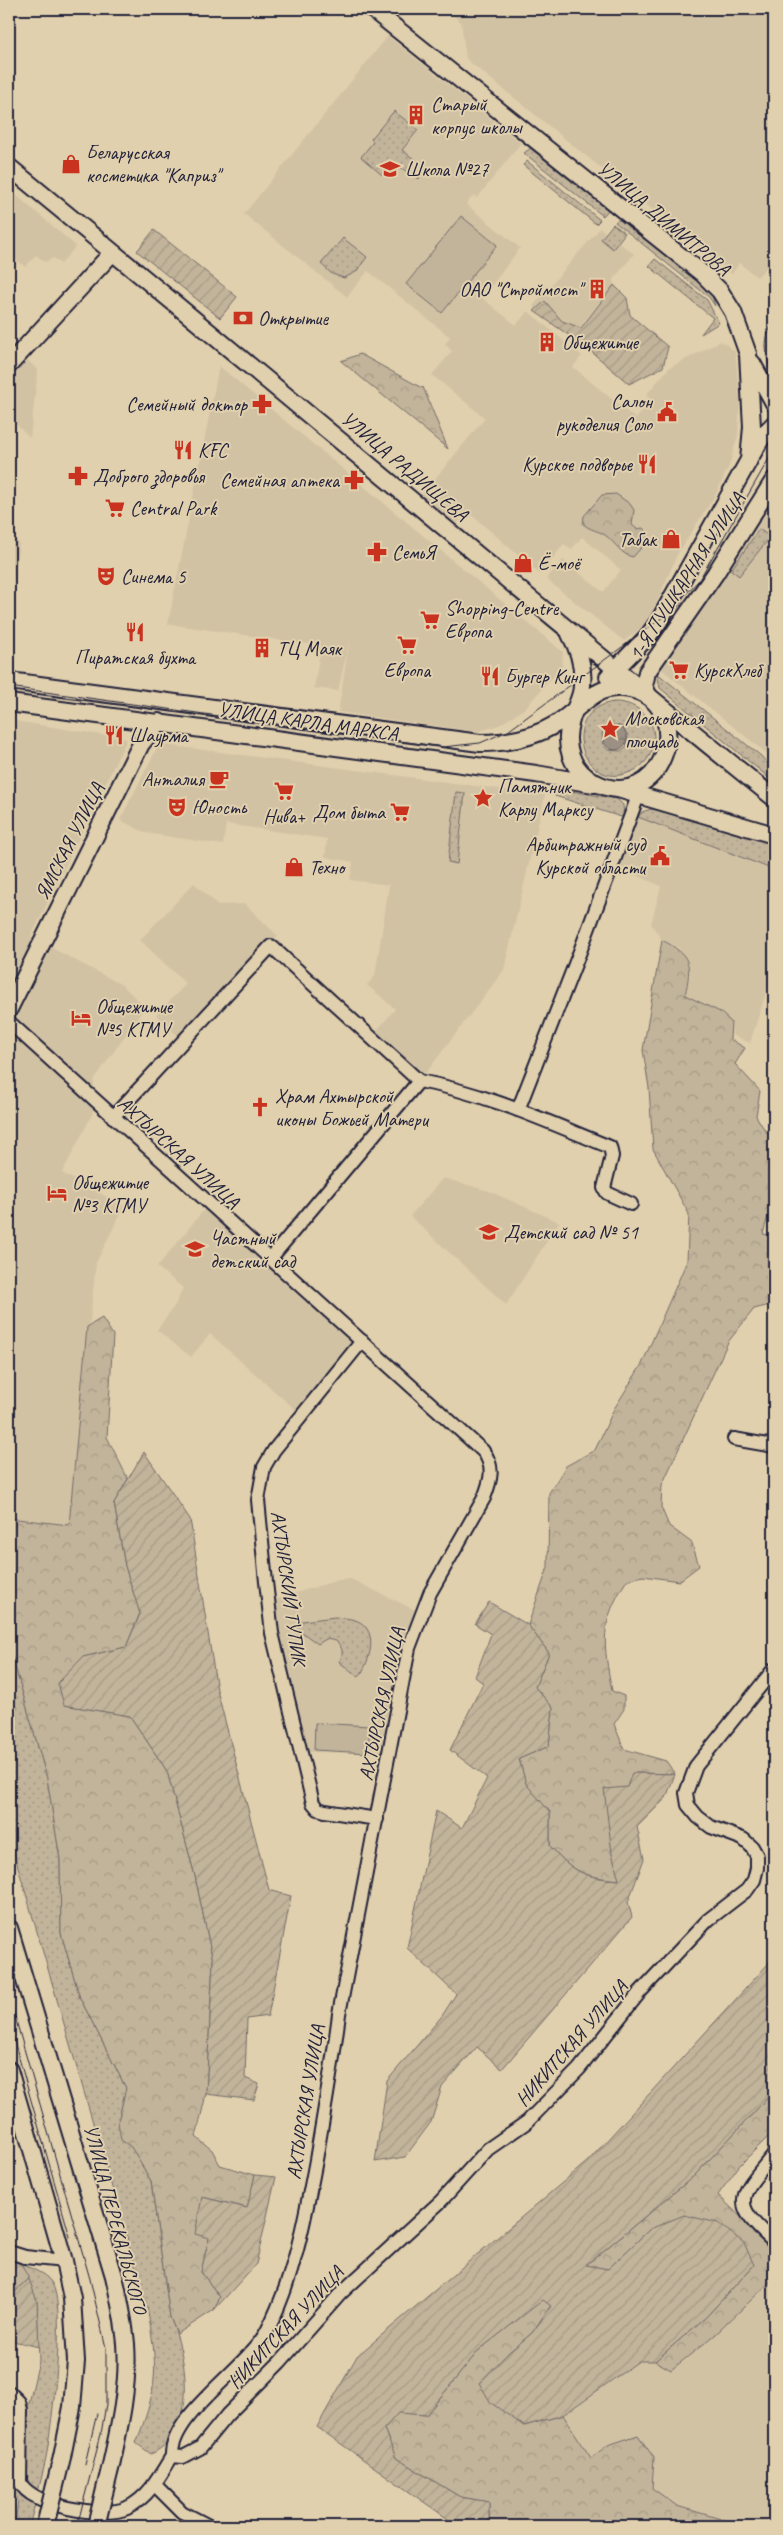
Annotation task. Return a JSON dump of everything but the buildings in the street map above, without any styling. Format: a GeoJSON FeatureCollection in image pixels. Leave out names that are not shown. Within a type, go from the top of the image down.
{"type":"FeatureCollection","features":[{"type":"Feature","properties":{"kind":"main road","name":"УЛИЦА ДИМИТРОВА"},"geometry":{"type":"LineString","coordinates":[[372,9],[713,283],[733,312],[748,354],[752,427],[748,460],[659,621],[648,636],[578,707]]}},
{"type":"Feature","properties":{"kind":"main road","name":"УЛИЦА РАДИЩЕВА"},"geometry":{"type":"LineString","coordinates":[[9,167],[559,621],[649,698],[774,798]]}},
{"type":"Feature","properties":{"kind":"main road"},"geometry":{"type":"LineString","coordinates":[[9,365],[112,253]]}},
{"type":"Feature","properties":{"kind":"main road"},"geometry":{"type":"LineString","coordinates":[[748,354],[774,403]]}},
{"type":"Feature","properties":{"kind":"main road"},"geometry":{"type":"LineString","coordinates":[[748,460],[764,434],[774,424]]}},
{"type":"Feature","properties":{"kind":"main road","name":"1-Я ПУШКАРНАЯ УЛИЦА"},"geometry":{"type":"LineString","coordinates":[[649,698],[644,686],[647,672],[715,574],[774,480]]}},
{"type":"Feature","properties":{"kind":"main road"},"geometry":{"type":"LineString","coordinates":[[691,562],[691,572],[699,580],[706,581],[715,574]]}},
{"type":"Feature","properties":{"kind":"main road"},"geometry":{"type":"LineString","coordinates":[[559,621],[570,635],[581,662],[582,684],[578,707],[569,727],[569,751],[580,771],[608,787],[627,788],[645,780],[655,772],[665,754],[668,734],[665,722],[649,698],[636,691],[613,688],[600,691],[588,697],[578,707]]}},
{"type":"Feature","properties":{"kind":"main road","name":"УЛИЦА КАРЛА МАРКСА"},"geometry":{"type":"LineString","coordinates":[[9,681],[480,743],[496,743],[535,735],[556,724],[578,707]]}},
{"type":"Feature","properties":{"kind":"main road","name":"УЛИЦА КАРЛА МАРКСА"},"geometry":{"type":"LineString","coordinates":[[9,703],[536,774],[608,787],[774,835]]}},
{"type":"Feature","properties":{"kind":"main road","name":"ЯМСКАЯ УЛИЦА"},"geometry":{"type":"LineString","coordinates":[[9,1009],[140,747],[159,722]]}},
{"type":"Feature","properties":{"kind":"main road","name":"УЛИЦА ПЕРЕКАЛЬСКОГО"},"geometry":{"type":"LineString","coordinates":[[9,1928],[114,2276],[123,2319],[126,2374],[121,2420],[96,2526]]}},
{"type":"Feature","properties":{"kind":"main road"},"geometry":{"type":"LineString","coordinates":[[9,2070],[64,2260],[73,2306],[76,2361],[72,2407],[45,2526]]}},
{"type":"Feature","properties":{"kind":"street"},"geometry":{"type":"LineString","coordinates":[[518,1110],[638,796]]}},
{"type":"Feature","properties":{"kind":"street"},"geometry":{"type":"LineString","coordinates":[[113,1117],[271,946],[419,1081],[447,1086],[518,1110],[610,1147],[612,1156],[604,1188],[607,1193],[631,1204]]}},
{"type":"Feature","properties":{"kind":"street","name":"АХТЫРСКАЯ УЛИЦА"},"geometry":{"type":"LineString","coordinates":[[9,1022],[483,1451],[492,1469],[490,1482],[484,1498],[420,1616],[409,1648],[339,2014],[332,2068],[311,2183],[296,2256],[275,2316],[256,2348],[191,2414],[174,2442],[172,2456],[155,2484],[142,2498],[120,2511],[85,2510],[62,2506],[31,2496],[23,2489],[20,2482],[21,2410],[12,2393]]}},
{"type":"Feature","properties":{"kind":"street"},"geometry":{"type":"LineString","coordinates":[[270,1260],[419,1081]]}},
{"type":"Feature","properties":{"kind":"street","name":"АХТЫРСКИЙ ТУПИК"},"geometry":{"type":"LineString","coordinates":[[362,1341],[274,1450],[264,1467],[258,1500],[272,1633],[313,1803],[318,1809],[325,1811],[377,1819]]}},
{"type":"Feature","properties":{"kind":"street"},"geometry":{"type":"LineString","coordinates":[[734,1440],[774,1446]]}},
{"type":"Feature","properties":{"kind":"street","name":"НИКИТСКАЯ УЛИЦА"},"geometry":{"type":"LineString","coordinates":[[172,2456],[183,2457],[200,2448],[227,2415],[280,2362],[341,2293],[440,2202],[488,2149],[527,2122],[579,2069],[640,1992],[708,1920],[746,1890],[754,1880],[757,1856],[752,1847],[743,1839],[711,1827],[698,1817],[688,1805],[686,1793],[696,1766],[774,1669]]}},
{"type":"Feature","properties":{"kind":"street"},"geometry":{"type":"LineString","coordinates":[[774,2154],[749,2183],[744,2200],[747,2216],[774,2242]]}},
{"type":"Feature","properties":{"kind":"street"},"geometry":{"type":"LineString","coordinates":[[9,2252],[25,2257],[64,2260]]}},
{"type":"Feature","properties":{"kind":"street"},"geometry":{"type":"LineString","coordinates":[[155,2484],[182,2512],[209,2526]]}},
{"type":"Feature","properties":{"kind":"shaded area"},"geometry":{"type":"Polygon","coordinates":[[[445,9],[774,9],[774,260],[757,277],[739,263],[732,274],[466,59],[461,22],[445,9]]]}},
{"type":"Feature","properties":{"kind":"shaded area"},"geometry":{"type":"Polygon","coordinates":[[[388,36],[521,143],[477,198],[474,195],[466,204],[520,248],[482,298],[516,325],[528,311],[582,356],[573,367],[636,419],[651,400],[646,395],[669,368],[721,341],[735,351],[740,398],[738,435],[729,466],[716,494],[677,555],[648,623],[624,641],[546,579],[563,560],[603,592],[621,570],[582,537],[571,550],[564,544],[540,574],[467,511],[455,526],[420,497],[485,418],[432,375],[452,351],[445,344],[450,337],[368,271],[347,297],[244,214],[388,36]]]}},
{"type":"Feature","properties":{"kind":"shaded area"},"geometry":{"type":"Polygon","coordinates":[[[9,189],[76,246],[61,264],[53,258],[45,262],[36,255],[25,267],[9,254],[9,189]]]}},
{"type":"Feature","properties":{"kind":"shaded area"},"geometry":{"type":"Polygon","coordinates":[[[600,228],[634,254],[613,280],[614,285],[572,337],[533,306],[600,228]]]}},
{"type":"Feature","properties":{"kind":"shaded area"},"geometry":{"type":"Polygon","coordinates":[[[25,358],[38,370],[30,438],[9,417],[9,375],[25,358]]]}},
{"type":"Feature","properties":{"kind":"shaded area"},"geometry":{"type":"Polygon","coordinates":[[[219,366],[563,652],[562,667],[524,709],[499,725],[477,732],[338,712],[350,638],[338,691],[314,688],[321,646],[168,624],[219,366]]]}},
{"type":"Feature","properties":{"kind":"shaded area","name":"КурскХлеб"},"geometry":{"type":"Polygon","coordinates":[[[774,491],[774,742],[766,753],[655,664],[774,491]]]}},
{"type":"Feature","properties":{"kind":"shaded area"},"geometry":{"type":"Polygon","coordinates":[[[9,535],[19,543],[9,623],[9,535]]]}},
{"type":"Feature","properties":{"kind":"shaded area"},"geometry":{"type":"Polygon","coordinates":[[[9,720],[127,739],[31,937],[122,985],[145,1007],[94,1080],[93,1113],[62,1173],[124,1206],[96,1263],[69,1525],[9,1518],[9,720]]]}},
{"type":"Feature","properties":{"kind":"shaded area"},"geometry":{"type":"Polygon","coordinates":[[[159,744],[545,795],[504,970],[422,1078],[373,1035],[395,1009],[367,985],[375,976],[389,885],[350,880],[353,862],[325,857],[327,839],[226,824],[223,845],[146,833],[120,820],[159,744]]]}},
{"type":"Feature","properties":{"kind":"shaded area"},"geometry":{"type":"Polygon","coordinates":[[[636,814],[774,845],[774,968],[750,1043],[732,1035],[731,1022],[685,995],[690,975],[679,948],[662,940],[651,924],[661,886],[618,867],[636,814]]]}},
{"type":"Feature","properties":{"kind":"shaded area"},"geometry":{"type":"Polygon","coordinates":[[[194,883],[218,905],[245,904],[278,936],[181,1039],[156,1015],[186,984],[140,940],[194,883]]]}},
{"type":"Feature","properties":{"kind":"shaded area","name":"Детский сад № 51"},"geometry":{"type":"Polygon","coordinates":[[[443,1178],[489,1191],[559,1222],[506,1305],[410,1216],[443,1178]]]}},
{"type":"Feature","properties":{"kind":"shaded area"},"geometry":{"type":"Polygon","coordinates":[[[207,1206],[266,1264],[355,1343],[298,1412],[210,1334],[191,1357],[157,1330],[175,1305],[183,1288],[157,1267],[207,1206]]]}},
{"type":"Feature","properties":{"kind":"shaded area"},"geometry":{"type":"Polygon","coordinates":[[[351,1579],[417,1611],[385,1753],[303,1752],[281,1655],[273,1600],[338,1580],[351,1579]]]}},
{"type":"Feature","properties":{"kind":"shaded area"},"geometry":{"type":"Polygon","coordinates":[[[774,2278],[774,2526],[724,2526],[724,2520],[677,2506],[651,2488],[654,2458],[608,2445],[591,2458],[563,2415],[639,2361],[655,2361],[671,2370],[715,2335],[774,2278]]]}},
{"type":"Feature","properties":{"kind":"green space"},"geometry":{"type":"Polygon","coordinates":[[[394,111],[418,130],[402,150],[422,165],[419,179],[401,168],[382,175],[361,157],[373,142],[371,139],[394,111]]]}},
{"type":"Feature","properties":{"kind":"green space"},"geometry":{"type":"Polygon","coordinates":[[[531,148],[609,209],[603,216],[524,153],[531,148]]]}},
{"type":"Feature","properties":{"kind":"green space"},"geometry":{"type":"Polygon","coordinates":[[[527,161],[600,220],[596,224],[523,165],[527,161]]]}},
{"type":"Feature","properties":{"kind":"green space"},"geometry":{"type":"Polygon","coordinates":[[[461,216],[497,245],[442,313],[406,284],[461,216]]]}},
{"type":"Feature","properties":{"kind":"green space"},"geometry":{"type":"Polygon","coordinates":[[[618,220],[624,221],[704,285],[712,295],[715,306],[709,297],[615,222],[618,220]]]}},
{"type":"Feature","properties":{"kind":"green space"},"geometry":{"type":"Polygon","coordinates":[[[613,224],[625,233],[613,249],[601,239],[613,224]]]}},
{"type":"Feature","properties":{"kind":"green space"},"geometry":{"type":"Polygon","coordinates":[[[154,230],[237,297],[220,318],[137,251],[154,230]]]}},
{"type":"Feature","properties":{"kind":"green space"},"geometry":{"type":"Polygon","coordinates":[[[343,238],[367,257],[356,272],[344,278],[332,274],[321,264],[343,238]]]}},
{"type":"Feature","properties":{"kind":"green space"},"geometry":{"type":"Polygon","coordinates":[[[655,259],[707,300],[719,323],[701,334],[713,318],[649,266],[655,259]]]}},
{"type":"Feature","properties":{"kind":"green space"},"geometry":{"type":"Polygon","coordinates":[[[614,285],[627,298],[630,315],[668,347],[663,367],[629,384],[587,348],[534,311],[545,301],[562,321],[581,328],[614,285]]]}},
{"type":"Feature","properties":{"kind":"green space"},"geometry":{"type":"Polygon","coordinates":[[[360,354],[423,387],[448,449],[341,361],[360,354]]]}},
{"type":"Feature","properties":{"kind":"green space"},"geometry":{"type":"Polygon","coordinates":[[[616,494],[630,504],[634,510],[632,525],[637,529],[643,528],[648,533],[648,540],[633,557],[622,551],[605,535],[583,524],[584,516],[602,495],[616,494]]]}},
{"type":"Feature","properties":{"kind":"green space"},"geometry":{"type":"Polygon","coordinates":[[[759,529],[770,537],[739,576],[731,570],[759,529]]]}},
{"type":"Feature","properties":{"kind":"green space"},"geometry":{"type":"Polygon","coordinates":[[[657,673],[761,756],[774,771],[774,782],[660,688],[657,673]]]}},
{"type":"Feature","properties":{"kind":"green space"},"geometry":{"type":"Polygon","coordinates":[[[613,702],[623,703],[631,705],[646,716],[653,731],[654,740],[650,754],[640,767],[628,773],[612,775],[598,770],[588,761],[582,748],[581,733],[586,720],[596,709],[613,702]],[[611,725],[602,733],[603,745],[608,750],[620,751],[626,747],[628,735],[621,726],[611,725]]]}},
{"type":"Feature","properties":{"kind":"green space"},"geometry":{"type":"Polygon","coordinates":[[[554,788],[617,799],[623,805],[624,815],[621,817],[555,796],[552,793],[554,788]]]}},
{"type":"Feature","properties":{"kind":"green space"},"geometry":{"type":"Polygon","coordinates":[[[456,792],[465,793],[457,864],[448,862],[456,792]]]}},
{"type":"Feature","properties":{"kind":"green space"},"geometry":{"type":"Polygon","coordinates":[[[651,809],[695,818],[774,841],[774,870],[638,817],[642,812],[651,809]]]}},
{"type":"Feature","properties":{"kind":"green space"},"geometry":{"type":"Polygon","coordinates":[[[662,940],[679,951],[687,962],[688,975],[685,995],[720,1012],[731,1022],[730,1039],[745,1048],[735,1064],[760,1091],[756,1116],[766,1132],[774,1136],[772,1153],[774,1155],[774,1194],[763,1234],[774,1236],[774,1304],[754,1309],[728,1342],[662,1485],[661,1507],[669,1526],[692,1543],[699,1566],[679,1581],[643,1576],[627,1580],[618,1595],[608,1621],[605,1646],[612,1691],[624,1696],[624,1709],[614,1724],[624,1749],[666,1761],[675,1774],[633,1773],[610,1830],[612,1853],[620,1880],[581,1872],[573,1868],[550,1846],[550,1812],[526,1785],[519,1759],[549,1746],[553,1708],[535,1687],[549,1653],[528,1625],[548,1567],[549,1493],[566,1466],[595,1450],[614,1409],[642,1364],[687,1261],[689,1214],[653,1149],[649,1088],[643,1050],[662,940]]]}},
{"type":"Feature","properties":{"kind":"green space"},"geometry":{"type":"Polygon","coordinates":[[[102,1318],[113,1335],[107,1437],[128,1479],[114,1503],[125,1566],[140,1613],[126,1647],[83,1657],[65,1705],[130,1716],[167,1771],[195,1876],[213,1961],[206,2094],[196,2137],[212,2150],[220,2165],[255,2175],[248,2208],[202,2197],[209,2238],[201,2272],[220,2297],[214,2310],[177,2334],[170,2317],[151,2181],[131,2147],[121,2140],[118,2122],[126,2088],[80,1998],[61,1933],[60,1859],[47,1778],[9,1645],[9,1518],[69,1525],[87,1327],[102,1318]]]}},
{"type":"Feature","properties":{"kind":"green space"},"geometry":{"type":"Polygon","coordinates":[[[144,1452],[190,1519],[217,1690],[269,1890],[291,1896],[268,2016],[247,2019],[245,2078],[259,2084],[254,2100],[206,2094],[213,1961],[195,1876],[167,1771],[130,1716],[64,1705],[58,1683],[83,1657],[126,1647],[140,1614],[125,1566],[114,1503],[144,1452]]]}},
{"type":"Feature","properties":{"kind":"green space"},"geometry":{"type":"Polygon","coordinates":[[[489,1602],[528,1625],[549,1653],[535,1687],[553,1708],[549,1746],[519,1759],[526,1784],[550,1812],[550,1846],[566,1862],[573,1868],[588,1875],[597,1878],[619,1880],[612,1853],[604,1789],[627,1787],[632,1773],[675,1774],[666,1798],[637,1827],[644,1859],[628,1902],[632,1917],[502,2069],[477,2047],[442,2087],[431,2122],[405,2157],[375,2162],[387,2081],[442,2016],[456,1994],[407,1948],[436,1811],[462,1828],[487,1778],[450,1750],[483,1683],[475,1677],[491,1634],[475,1624],[489,1602]]]}},
{"type":"Feature","properties":{"kind":"green space"},"geometry":{"type":"Polygon","coordinates":[[[335,1617],[358,1621],[369,1632],[371,1640],[369,1656],[359,1677],[339,1662],[342,1651],[336,1641],[326,1639],[318,1644],[303,1633],[297,1636],[294,1629],[302,1621],[335,1617]]]}},
{"type":"Feature","properties":{"kind":"green space"},"geometry":{"type":"Polygon","coordinates":[[[9,1645],[47,1778],[60,1859],[61,1933],[80,1998],[126,2088],[118,2122],[151,2181],[170,2317],[181,2352],[185,2392],[183,2411],[177,2429],[167,2443],[151,2454],[136,2443],[149,2406],[154,2376],[153,2346],[147,2307],[9,1836],[9,1645]]]}},
{"type":"Feature","properties":{"kind":"green space"},"geometry":{"type":"Polygon","coordinates":[[[315,1723],[370,1726],[368,1753],[314,1750],[315,1723]]]}},
{"type":"Feature","properties":{"kind":"green space"},"geometry":{"type":"Polygon","coordinates":[[[774,1952],[774,2091],[694,2176],[586,2265],[608,2269],[650,2229],[684,2215],[718,2223],[744,2243],[754,2265],[706,2317],[655,2361],[639,2361],[563,2415],[524,2426],[491,2403],[479,2383],[508,2353],[532,2333],[551,2306],[543,2300],[479,2350],[426,2415],[398,2413],[384,2429],[396,2458],[460,2497],[489,2502],[489,2526],[458,2526],[317,2427],[357,2356],[588,2161],[768,1964],[774,1952]]]}},
{"type":"Feature","properties":{"kind":"green space"},"geometry":{"type":"Polygon","coordinates":[[[774,2091],[774,2131],[739,2166],[718,2195],[774,2249],[774,2278],[715,2335],[671,2370],[655,2361],[706,2317],[754,2265],[650,2229],[608,2269],[585,2266],[694,2176],[774,2091]]]}},
{"type":"Feature","properties":{"kind":"green space"},"geometry":{"type":"Polygon","coordinates":[[[255,2175],[276,2177],[256,2264],[214,2310],[220,2297],[201,2272],[209,2238],[195,2234],[202,2197],[247,2208],[255,2175]]]}},
{"type":"Feature","properties":{"kind":"green space"},"geometry":{"type":"Polygon","coordinates":[[[9,2259],[21,2264],[29,2279],[14,2293],[9,2291],[9,2259]]]}},
{"type":"Feature","properties":{"kind":"green space"},"geometry":{"type":"Polygon","coordinates":[[[21,2264],[41,2273],[48,2279],[56,2295],[58,2316],[57,2370],[48,2447],[29,2526],[9,2526],[16,2517],[18,2500],[9,2494],[9,2448],[27,2412],[39,2361],[37,2301],[21,2264]]]}},
{"type":"Feature","properties":{"kind":"green space"},"geometry":{"type":"Polygon","coordinates":[[[29,2279],[37,2301],[39,2347],[9,2340],[9,2291],[14,2293],[29,2279]]]}},
{"type":"Feature","properties":{"kind":"green space"},"geometry":{"type":"Polygon","coordinates":[[[543,2299],[551,2305],[532,2333],[508,2353],[524,2426],[563,2415],[591,2458],[608,2445],[638,2435],[654,2458],[652,2488],[677,2506],[724,2520],[724,2526],[489,2526],[489,2502],[460,2497],[396,2458],[384,2429],[398,2412],[426,2415],[479,2350],[543,2299]]]}},
{"type":"Feature","properties":{"kind":"water","name":"Московская площадь"},"geometry":{"type":"Polygon","coordinates":[[[610,726],[620,726],[627,733],[627,743],[620,750],[610,750],[603,743],[603,733],[610,726]]]}},
{"type":"Feature","properties":{"kind":"tram line"},"geometry":{"type":"LineString","coordinates":[[774,321],[769,329],[766,345],[766,353],[774,386]]}},
{"type":"Feature","properties":{"kind":"tram line"},"geometry":{"type":"LineString","coordinates":[[9,687],[443,747],[480,743],[508,731],[667,614],[699,580],[774,450]]}},
{"type":"Feature","properties":{"kind":"tram line"},"geometry":{"type":"LineString","coordinates":[[9,1996],[90,2279],[106,2348],[106,2404],[101,2434],[77,2526]]}},
{"type":"Feature","properties":{"kind":"tram line"},"geometry":{"type":"LineString","coordinates":[[9,2023],[70,2237]]}},
{"type":"Feature","properties":{"kind":"tram line"},"geometry":{"type":"LineString","coordinates":[[85,2464],[97,2413]]}},
{"type":"Feature","properties":{"kind":"place","name":"Старый корпус школы"},"geometry":{"type":"Point","coordinates":[416,115]}},
{"type":"Feature","properties":{"kind":"place","name":"Беларусская косметика \"Каприз\""},"geometry":{"type":"Point","coordinates":[71,164]}},
{"type":"Feature","properties":{"kind":"place","name":"Школа №27"},"geometry":{"type":"Point","coordinates":[390,169]}},
{"type":"Feature","properties":{"kind":"place","name":"ОАО \"Строймост\""},"geometry":{"type":"Point","coordinates":[597,289]}},
{"type":"Feature","properties":{"kind":"place","name":"Открытие"},"geometry":{"type":"Point","coordinates":[243,318]}},
{"type":"Feature","properties":{"kind":"place","name":"Общежитие"},"geometry":{"type":"Point","coordinates":[547,342]}},
{"type":"Feature","properties":{"kind":"place","name":"Семейный доктор"},"geometry":{"type":"Point","coordinates":[262,404]}},
{"type":"Feature","properties":{"kind":"place","name":"Салон рукоделия Соло"},"geometry":{"type":"Point","coordinates":[667,412]}},
{"type":"Feature","properties":{"kind":"place","name":"KFC"},"geometry":{"type":"Point","coordinates":[183,450]}},
{"type":"Feature","properties":{"kind":"place","name":"Курское подворье"},"geometry":{"type":"Point","coordinates":[647,464]}},
{"type":"Feature","properties":{"kind":"place","name":"Доброго здоровья"},"geometry":{"type":"Point","coordinates":[78,476]}},
{"type":"Feature","properties":{"kind":"place","name":"Семейная аптека"},"geometry":{"type":"Point","coordinates":[354,480]}},
{"type":"Feature","properties":{"kind":"place","name":"Central Park"},"geometry":{"type":"Point","coordinates":[115,508]}},
{"type":"Feature","properties":{"kind":"place","name":"Табак"},"geometry":{"type":"Point","coordinates":[671,539]}},
{"type":"Feature","properties":{"kind":"place","name":"СемьЯ"},"geometry":{"type":"Point","coordinates":[377,552]}},
{"type":"Feature","properties":{"kind":"place","name":"Ё-моё"},"geometry":{"type":"Point","coordinates":[523,563]}},
{"type":"Feature","properties":{"kind":"place","name":"Синема 5"},"geometry":{"type":"Point","coordinates":[106,576]}},
{"type":"Feature","properties":{"kind":"place","name":"Shopping-Centre Европа"},"geometry":{"type":"Point","coordinates":[430,620]}},
{"type":"Feature","properties":{"kind":"place","name":"Пиратская бухта"},"geometry":{"type":"Point","coordinates":[135,632]}},
{"type":"Feature","properties":{"kind":"place","name":"Европа"},"geometry":{"type":"Point","coordinates":[407,645]}},
{"type":"Feature","properties":{"kind":"place","name":"ТЦ Маяк"},"geometry":{"type":"Point","coordinates":[262,648]}},
{"type":"Feature","properties":{"kind":"place","name":"КурскХлеб"},"geometry":{"type":"Point","coordinates":[679,670]}},
{"type":"Feature","properties":{"kind":"place","name":"Бургер Кинг"},"geometry":{"type":"Point","coordinates":[490,676]}},
{"type":"Feature","properties":{"kind":"place","name":"Московская площадь"},"geometry":{"type":"Point","coordinates":[610,729]}},
{"type":"Feature","properties":{"kind":"place","name":"Шаурма"},"geometry":{"type":"Point","coordinates":[114,735]}},
{"type":"Feature","properties":{"kind":"place","name":"Анталия"},"geometry":{"type":"Point","coordinates":[219,779]}},
{"type":"Feature","properties":{"kind":"place","name":"Нива+"},"geometry":{"type":"Point","coordinates":[284,791]}},
{"type":"Feature","properties":{"kind":"place","name":"Памятник Карлу Марксу"},"geometry":{"type":"Point","coordinates":[483,798]}},
{"type":"Feature","properties":{"kind":"place","name":"Юность"},"geometry":{"type":"Point","coordinates":[177,807]}},
{"type":"Feature","properties":{"kind":"place","name":"Дом быта"},"geometry":{"type":"Point","coordinates":[400,812]}},
{"type":"Feature","properties":{"kind":"place","name":"Арбитражный суд Курской области"},"geometry":{"type":"Point","coordinates":[660,856]}},
{"type":"Feature","properties":{"kind":"place","name":"Техно"},"geometry":{"type":"Point","coordinates":[294,867]}},
{"type":"Feature","properties":{"kind":"place","name":"Общежитие №5 КГМУ"},"geometry":{"type":"Point","coordinates":[81,1018]}},
{"type":"Feature","properties":{"kind":"place","name":"Храм Ахтырской иконы Божьей Матери"},"geometry":{"type":"Point","coordinates":[260,1107]}},
{"type":"Feature","properties":{"kind":"place","name":"Общежитие №3 КГМУ"},"geometry":{"type":"Point","coordinates":[57,1193]}},
{"type":"Feature","properties":{"kind":"place","name":"Детский сад № 51"},"geometry":{"type":"Point","coordinates":[489,1232]}},
{"type":"Feature","properties":{"kind":"place","name":"Частный детский сад"},"geometry":{"type":"Point","coordinates":[195,1249]}}]}
